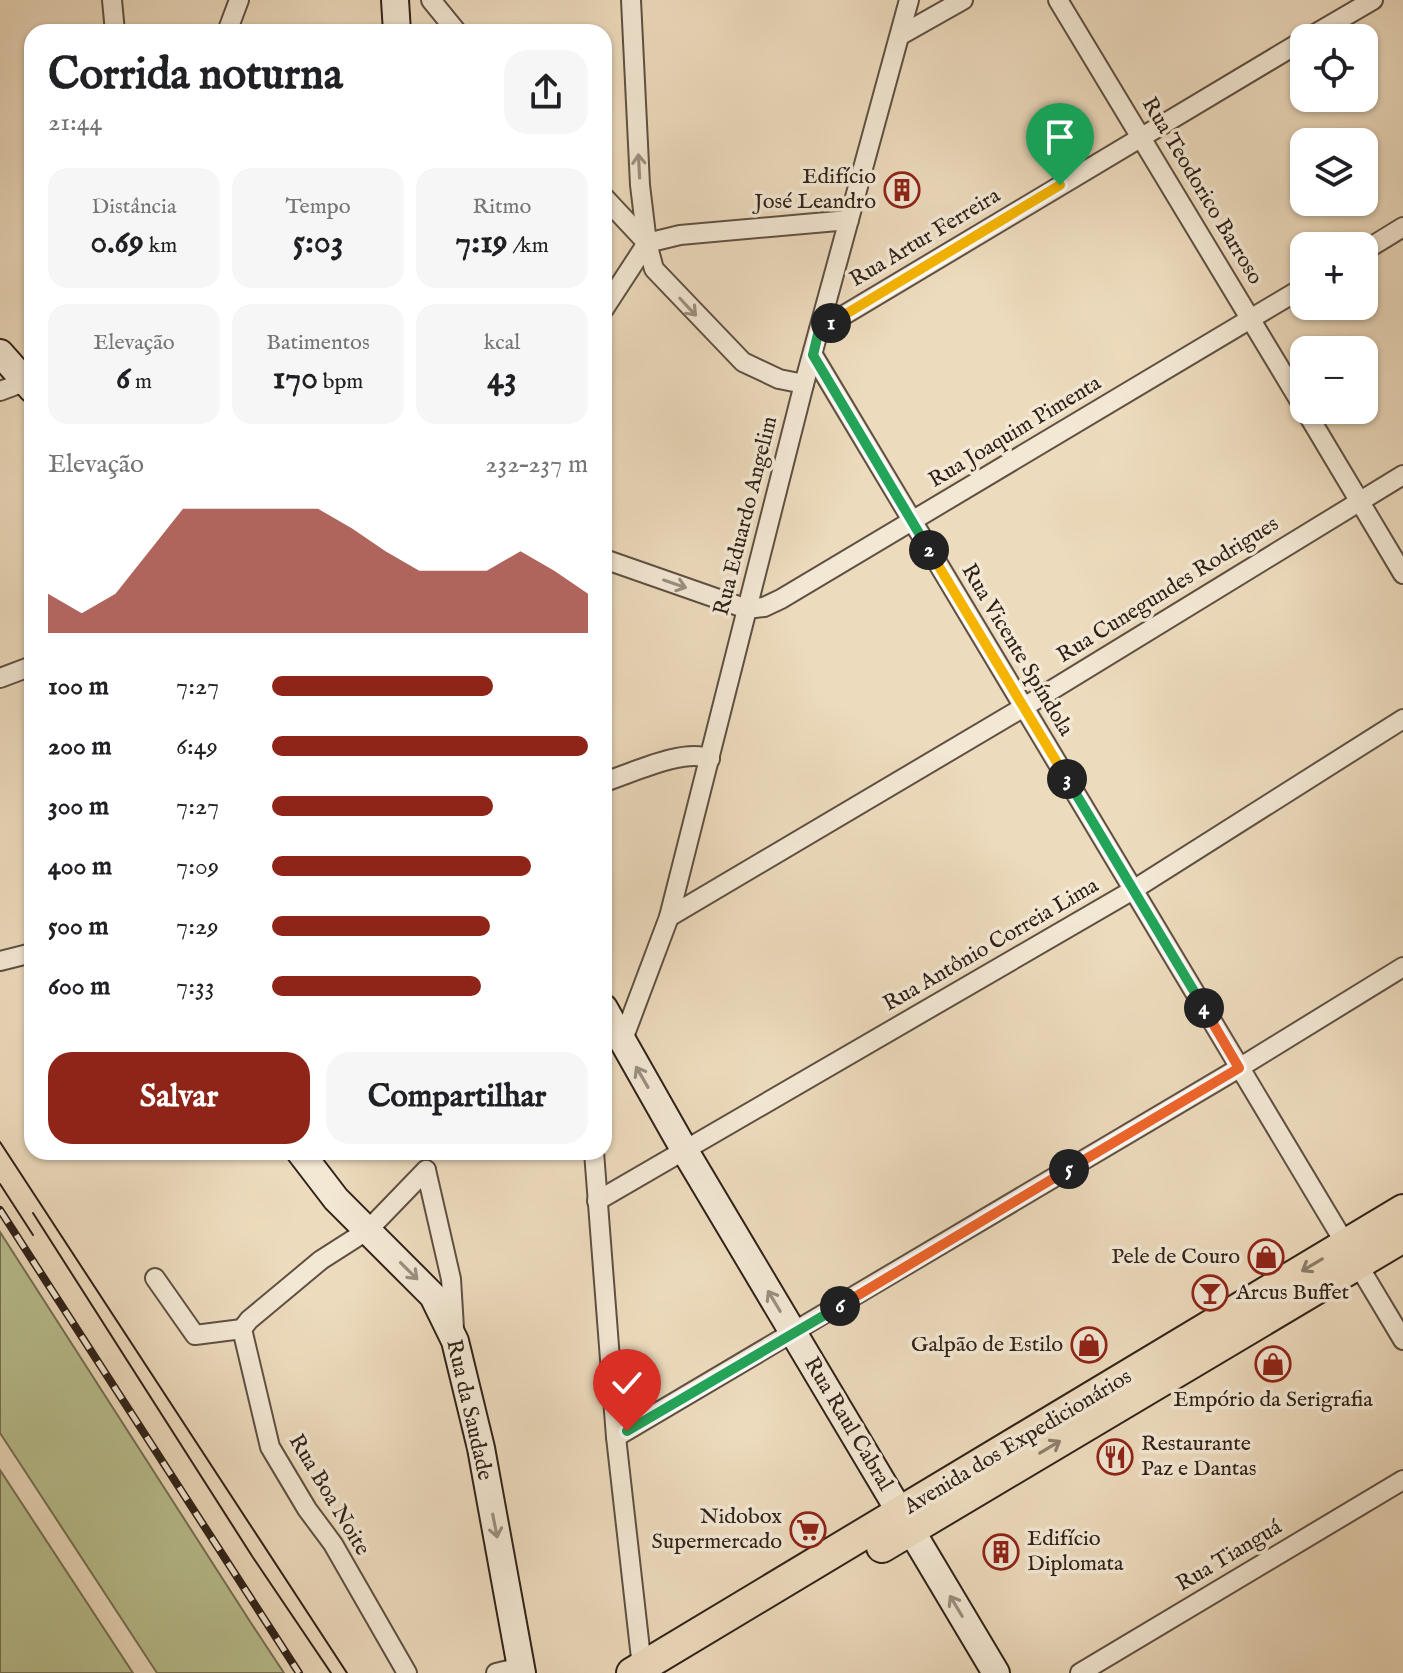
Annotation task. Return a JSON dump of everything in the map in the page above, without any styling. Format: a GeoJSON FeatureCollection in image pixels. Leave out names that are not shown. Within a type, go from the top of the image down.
{"type":"FeatureCollection","features":[{"type":"Feature","properties":{"kind":"main road"},"geometry":{"type":"LineString","coordinates":[[395,0],[396,24]]}},
{"type":"Feature","properties":{"kind":"main road"},"geometry":{"type":"LineString","coordinates":[[0,353],[24,377]]}},
{"type":"Feature","properties":{"kind":"main road","name":"Rua Raul Cabral"},"geometry":{"type":"LineString","coordinates":[[612,1025],[996,1673]]}},
{"type":"Feature","properties":{"kind":"main road","name":"Rua da Saudade"},"geometry":{"type":"LineString","coordinates":[[306,1160],[336,1199],[433,1296],[455,1341],[464,1367],[481,1448],[513,1671]]}},
{"type":"Feature","properties":{"kind":"main road","name":"Avenida dos Expedicionários"},"geometry":{"type":"LineString","coordinates":[[640,1671],[906,1521],[1351,1255],[1403,1210]]}},
{"type":"Feature","properties":{"kind":"main road","name":"Avenida dos Expedicionários"},"geometry":{"type":"LineString","coordinates":[[1351,1255],[1403,1237]]}},
{"type":"Feature","properties":{"kind":"main road","name":"Avenida dos Expedicionários"},"geometry":{"type":"LineString","coordinates":[[673,1673],[906,1521]]}},
{"type":"Feature","properties":{"kind":"street"},"geometry":{"type":"LineString","coordinates":[[112,0],[114,24]]}},
{"type":"Feature","properties":{"kind":"street"},"geometry":{"type":"LineString","coordinates":[[230,24],[239,0]]}},
{"type":"Feature","properties":{"kind":"street"},"geometry":{"type":"LineString","coordinates":[[431,0],[450,24]]}},
{"type":"Feature","properties":{"kind":"street"},"geometry":{"type":"LineString","coordinates":[[631,0],[640,185],[647,243],[654,269],[729,351],[755,369],[779,379],[804,384]]}},
{"type":"Feature","properties":{"kind":"street","name":"Rua Eduardo Angelim"},"geometry":{"type":"LineString","coordinates":[[622,1042],[669,917],[804,384],[909,0]]}},
{"type":"Feature","properties":{"kind":"street"},"geometry":{"type":"LineString","coordinates":[[901,35],[963,0]]}},
{"type":"Feature","properties":{"kind":"street","name":"Rua Teodorico Barroso"},"geometry":{"type":"LineString","coordinates":[[1058,0],[1290,384]]}},
{"type":"Feature","properties":{"kind":"street","name":"Rua Artur Ferreira"},"geometry":{"type":"LineString","coordinates":[[1332,24],[1373,0]]}},
{"type":"Feature","properties":{"kind":"street","name":"Rua Artur Ferreira"},"geometry":{"type":"LineString","coordinates":[[819,330],[1290,48]]}},
{"type":"Feature","properties":{"kind":"street"},"geometry":{"type":"LineString","coordinates":[[612,206],[647,243]]}},
{"type":"Feature","properties":{"kind":"street"},"geometry":{"type":"LineString","coordinates":[[612,297],[647,243],[680,235],[849,220]]}},
{"type":"Feature","properties":{"kind":"street"},"geometry":{"type":"LineString","coordinates":[[1378,242],[1403,227]]}},
{"type":"Feature","properties":{"kind":"street","name":"Rua Joaquim Pimenta"},"geometry":{"type":"LineString","coordinates":[[747,609],[764,607],[781,599],[1290,296]]}},
{"type":"Feature","properties":{"kind":"street","name":"Rua Vicente Spíndola"},"geometry":{"type":"LineString","coordinates":[[813,355],[1403,1340]]}},
{"type":"Feature","properties":{"kind":"street"},"geometry":{"type":"LineString","coordinates":[[0,391],[24,385]]}},
{"type":"Feature","properties":{"kind":"street","name":"Rua Teodorico Barroso"},"geometry":{"type":"LineString","coordinates":[[1314,424],[1403,574]]}},
{"type":"Feature","properties":{"kind":"street","name":"Rua Cunegundes Rodrigues"},"geometry":{"type":"LineString","coordinates":[[669,917],[1024,707],[1403,475]]}},
{"type":"Feature","properties":{"kind":"street"},"geometry":{"type":"LineString","coordinates":[[612,562],[747,609]]}},
{"type":"Feature","properties":{"kind":"street"},"geometry":{"type":"LineString","coordinates":[[0,678],[24,669]]}},
{"type":"Feature","properties":{"kind":"street","name":"Rua Antônio Correia Lima"},"geometry":{"type":"LineString","coordinates":[[597,1201],[1133,890],[1403,719]]}},
{"type":"Feature","properties":{"kind":"street"},"geometry":{"type":"LineString","coordinates":[[612,779],[683,756],[698,755],[710,759]]}},
{"type":"Feature","properties":{"kind":"street"},"geometry":{"type":"LineString","coordinates":[[0,961],[24,955]]}},
{"type":"Feature","properties":{"kind":"street"},"geometry":{"type":"LineString","coordinates":[[616,1437],[1239,1068],[1403,967]]}},
{"type":"Feature","properties":{"kind":"street"},"geometry":{"type":"LineString","coordinates":[[594,1160],[616,1437],[640,1671]]}},
{"type":"Feature","properties":{"kind":"street"},"geometry":{"type":"LineString","coordinates":[[155,1278],[195,1335],[242,1329],[321,1260],[368,1230],[426,1170],[451,1279],[455,1341]]}},
{"type":"Feature","properties":{"kind":"street","name":"Rua Boa Noite"},"geometry":{"type":"LineString","coordinates":[[242,1329],[270,1447],[307,1509],[333,1544],[407,1673]]}},
{"type":"Feature","properties":{"kind":"street","name":"Rua Tianguá"},"geometry":{"type":"LineString","coordinates":[[1080,1673],[1403,1480]]}},
{"type":"Feature","properties":{"kind":"green space"},"geometry":{"type":"Polygon","coordinates":[[[0,1232],[284,1673],[157,1673],[0,1433],[0,1232]]]}},
{"type":"Feature","properties":{"kind":"green space"},"geometry":{"type":"Polygon","coordinates":[[[0,1470],[133,1673],[0,1673],[0,1470]]]}},
{"type":"Feature","properties":{"kind":"tram line"},"geometry":{"type":"LineString","coordinates":[[0,1142],[347,1673]]}},
{"type":"Feature","properties":{"kind":"tram line"},"geometry":{"type":"LineString","coordinates":[[0,1184],[33,1235]]}},
{"type":"Feature","properties":{"kind":"tram line"},"geometry":{"type":"LineString","coordinates":[[33,1213],[252,1556],[331,1673]]}},
{"type":"Feature","properties":{"kind":"railway"},"geometry":{"type":"LineString","coordinates":[[0,1210],[299,1673]]}},
{"type":"Feature","properties":{"kind":"place","name":"Edifício José Leandro"},"geometry":{"type":"Point","coordinates":[902,190]}},
{"type":"Feature","properties":{"kind":"place","name":"Pele de Couro"},"geometry":{"type":"Point","coordinates":[1266,1257]}},
{"type":"Feature","properties":{"kind":"place","name":"Arcus Buffet"},"geometry":{"type":"Point","coordinates":[1210,1293]}},
{"type":"Feature","properties":{"kind":"place","name":"Galpão de Estilo"},"geometry":{"type":"Point","coordinates":[1089,1345]}},
{"type":"Feature","properties":{"kind":"place","name":"Empório da Serigrafia"},"geometry":{"type":"Point","coordinates":[1273,1364]}},
{"type":"Feature","properties":{"kind":"place","name":"Restaurante Paz e Dantas"},"geometry":{"type":"Point","coordinates":[1115,1457]}},
{"type":"Feature","properties":{"kind":"place","name":"Nidobox Supermercado"},"geometry":{"type":"Point","coordinates":[808,1530]}},
{"type":"Feature","properties":{"kind":"place","name":"Edifício Diplomata"},"geometry":{"type":"Point","coordinates":[1001,1552]}},
{"type":"Feature","properties":{"kind":"route"},"geometry":{"type":"LineString","coordinates":[[627,1431],[1239,1068],[813,355],[819,330],[1060,185]]}}]}
